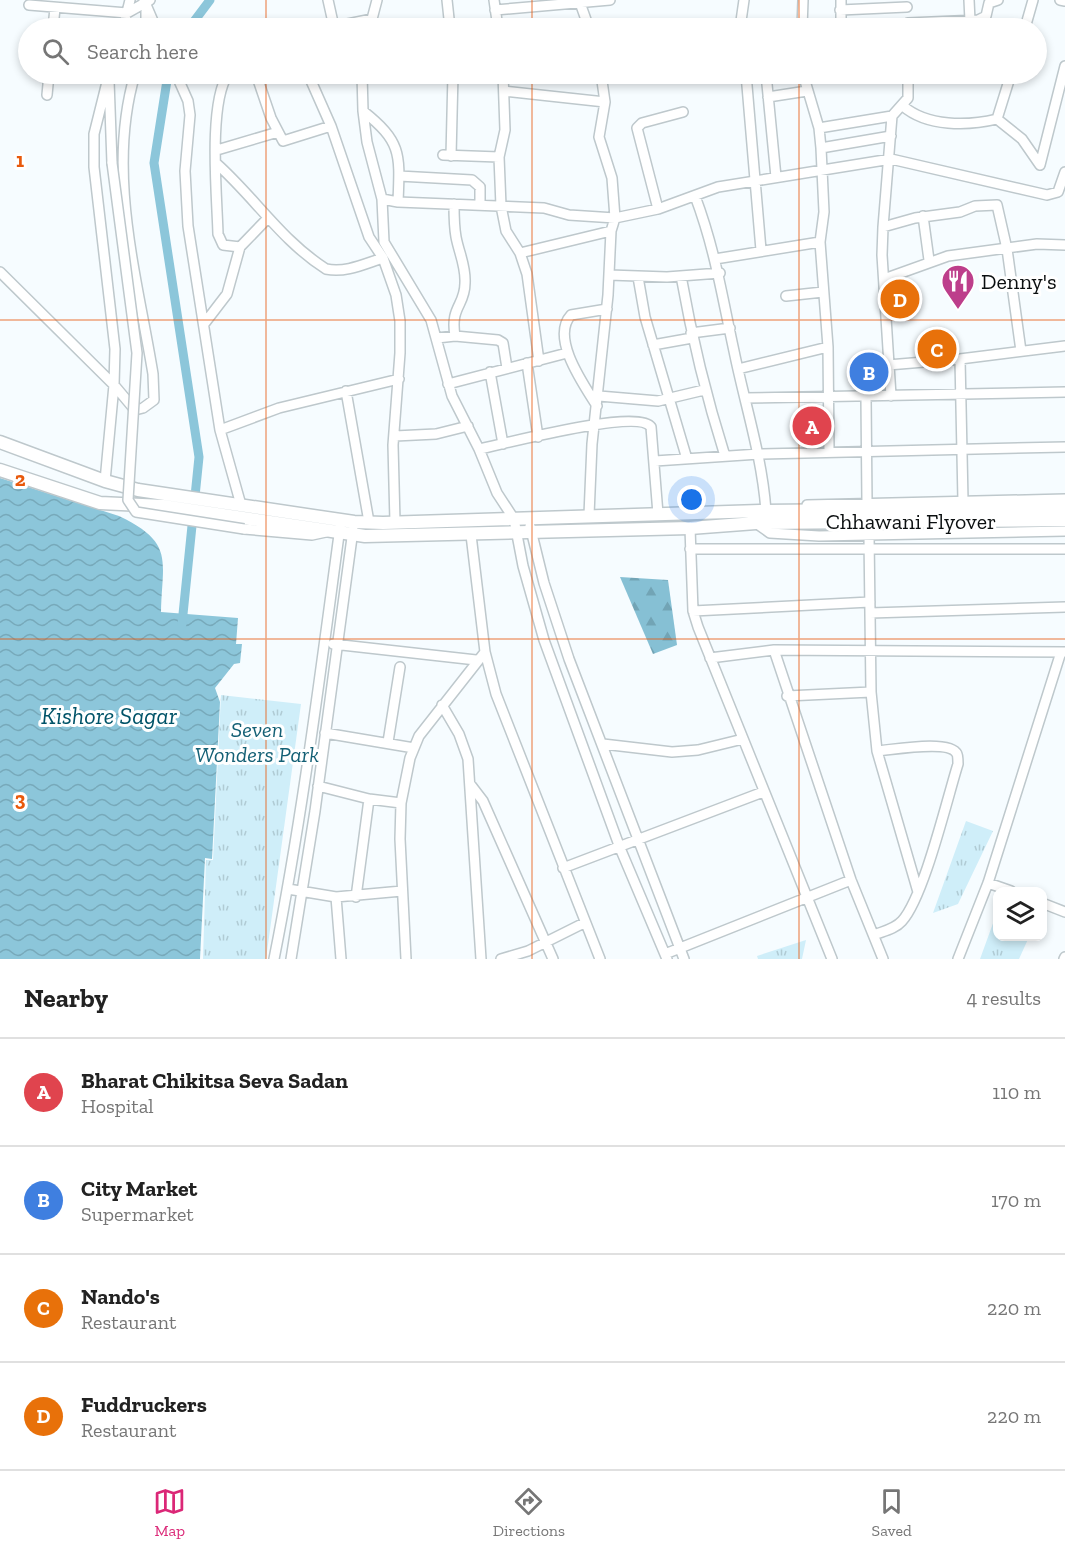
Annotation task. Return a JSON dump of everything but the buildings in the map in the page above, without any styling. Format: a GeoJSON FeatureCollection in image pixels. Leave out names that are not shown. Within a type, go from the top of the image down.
{"type":"FeatureCollection","features":[{"type":"Feature","properties":{"kind":"main road"},"geometry":{"type":"LineString","coordinates":[[0,442],[105,481],[336,528],[353,528]]}},
{"type":"Feature","properties":{"kind":"main road"},"geometry":{"type":"LineString","coordinates":[[0,470],[99,503],[236,508]]}},
{"type":"Feature","properties":{"kind":"main road","name":"Chhawani Flyover"},"geometry":{"type":"LineString","coordinates":[[353,528],[397,537],[471,535],[690,528],[756,523],[789,517],[1065,508]]}},
{"type":"Feature","properties":{"kind":"main road","name":"Chhawani Flyover"},"geometry":{"type":"LineString","coordinates":[[353,528],[369,522],[768,512],[789,517],[1065,520]]}},
{"type":"Feature","properties":{"kind":"street"},"geometry":{"type":"LineString","coordinates":[[126,18],[130,0]]}},
{"type":"Feature","properties":{"kind":"street"},"geometry":{"type":"LineString","coordinates":[[328,0],[330,18]]}},
{"type":"Feature","properties":{"kind":"street"},"geometry":{"type":"LineString","coordinates":[[372,18],[377,0]]}},
{"type":"Feature","properties":{"kind":"street"},"geometry":{"type":"LineString","coordinates":[[447,0],[449,18]]}},
{"type":"Feature","properties":{"kind":"street"},"geometry":{"type":"LineString","coordinates":[[495,5],[610,0]]}},
{"type":"Feature","properties":{"kind":"street"},"geometry":{"type":"LineString","coordinates":[[741,18],[744,0]]}},
{"type":"Feature","properties":{"kind":"street"},"geometry":{"type":"LineString","coordinates":[[802,18],[803,0]]}},
{"type":"Feature","properties":{"kind":"street"},"geometry":{"type":"LineString","coordinates":[[840,18],[841,0]]}},
{"type":"Feature","properties":{"kind":"street"},"geometry":{"type":"LineString","coordinates":[[969,0],[972,18]]}},
{"type":"Feature","properties":{"kind":"street"},"geometry":{"type":"LineString","coordinates":[[984,18],[987,6],[998,0]]}},
{"type":"Feature","properties":{"kind":"street"},"geometry":{"type":"LineString","coordinates":[[1027,18],[1033,0]]}},
{"type":"Feature","properties":{"kind":"street"},"geometry":{"type":"LineString","coordinates":[[1060,0],[1065,1]]}},
{"type":"Feature","properties":{"kind":"street"},"geometry":{"type":"LineString","coordinates":[[29,5],[127,13],[146,1]]}},
{"type":"Feature","properties":{"kind":"street"},"geometry":{"type":"LineString","coordinates":[[146,1],[151,18]]}},
{"type":"Feature","properties":{"kind":"street"},"geometry":{"type":"LineString","coordinates":[[146,1],[146,18]]}},
{"type":"Feature","properties":{"kind":"street"},"geometry":{"type":"LineString","coordinates":[[580,1],[586,18]]}},
{"type":"Feature","properties":{"kind":"street"},"geometry":{"type":"LineString","coordinates":[[840,10],[907,4]]}},
{"type":"Feature","properties":{"kind":"street"},"geometry":{"type":"LineString","coordinates":[[54,18],[55,8]]}},
{"type":"Feature","properties":{"kind":"street"},"geometry":{"type":"LineString","coordinates":[[903,106],[915,115],[962,124],[997,119],[1022,139],[1040,165],[1065,66]]}},
{"type":"Feature","properties":{"kind":"street"},"geometry":{"type":"LineString","coordinates":[[47,95],[48,84]]}},
{"type":"Feature","properties":{"kind":"street"},"geometry":{"type":"LineString","coordinates":[[105,481],[114,385],[111,309],[94,167],[94,134],[106,84]]}},
{"type":"Feature","properties":{"kind":"street"},"geometry":{"type":"LineString","coordinates":[[109,84],[112,163],[137,353],[128,500],[136,512],[244,529],[312,535],[336,528],[324,643],[288,889],[274,959]]}},
{"type":"Feature","properties":{"kind":"street"},"geometry":{"type":"LineString","coordinates":[[0,272],[114,385],[135,410],[143,408],[154,400],[153,374],[125,199],[123,139],[133,84]]}},
{"type":"Feature","properties":{"kind":"street"},"geometry":{"type":"LineString","coordinates":[[180,84],[188,101],[190,115],[185,171],[188,226],[220,430],[236,508]]}},
{"type":"Feature","properties":{"kind":"street"},"geometry":{"type":"LineString","coordinates":[[222,84],[219,101],[217,150],[220,241],[223,245],[240,247]]}},
{"type":"Feature","properties":{"kind":"street"},"geometry":{"type":"LineString","coordinates":[[260,84],[281,139],[286,142],[331,126]]}},
{"type":"Feature","properties":{"kind":"street"},"geometry":{"type":"LineString","coordinates":[[312,84],[331,126],[369,237],[383,258],[396,295],[400,321],[394,522]]}},
{"type":"Feature","properties":{"kind":"street"},"geometry":{"type":"LineString","coordinates":[[362,84],[363,111],[381,199],[384,242],[422,303],[437,338],[448,384],[479,449],[496,493],[514,519],[523,566],[544,640],[620,848],[666,956],[679,948],[851,880]]}},
{"type":"Feature","properties":{"kind":"street"},"geometry":{"type":"LineString","coordinates":[[452,84],[447,155],[499,157]]}},
{"type":"Feature","properties":{"kind":"street"},"geometry":{"type":"LineString","coordinates":[[504,84],[505,130],[499,157],[501,206],[506,231],[520,253],[526,274],[539,361]]}},
{"type":"Feature","properties":{"kind":"street"},"geometry":{"type":"LineString","coordinates":[[589,515],[595,424],[607,309],[611,231],[615,218],[612,178],[599,137],[605,102],[602,84]]}},
{"type":"Feature","properties":{"kind":"street"},"geometry":{"type":"LineString","coordinates":[[747,84],[753,181],[761,250]]}},
{"type":"Feature","properties":{"kind":"street"},"geometry":{"type":"LineString","coordinates":[[767,84],[776,177]]}},
{"type":"Feature","properties":{"kind":"street"},"geometry":{"type":"LineString","coordinates":[[805,84],[819,128],[821,148],[824,212],[820,242],[828,347],[829,452]]}},
{"type":"Feature","properties":{"kind":"street"},"geometry":{"type":"LineString","coordinates":[[891,396],[884,279],[884,227],[891,159],[892,116],[908,98],[908,84]]}},
{"type":"Feature","properties":{"kind":"street"},"geometry":{"type":"LineString","coordinates":[[997,119],[1008,84]]}},
{"type":"Feature","properties":{"kind":"street"},"geometry":{"type":"LineString","coordinates":[[504,91],[605,102]]}},
{"type":"Feature","properties":{"kind":"street"},"geometry":{"type":"LineString","coordinates":[[768,97],[807,92]]}},
{"type":"Feature","properties":{"kind":"street"},"geometry":{"type":"LineString","coordinates":[[363,111],[386,129],[390,136],[398,159],[398,202]]}},
{"type":"Feature","properties":{"kind":"street"},"geometry":{"type":"LineString","coordinates":[[658,209],[637,128],[642,123],[683,112]]}},
{"type":"Feature","properties":{"kind":"street"},"geometry":{"type":"LineString","coordinates":[[819,128],[892,116]]}},
{"type":"Feature","properties":{"kind":"street"},"geometry":{"type":"LineString","coordinates":[[217,150],[278,132]]}},
{"type":"Feature","properties":{"kind":"street"},"geometry":{"type":"LineString","coordinates":[[821,148],[891,136]]}},
{"type":"Feature","properties":{"kind":"street"},"geometry":{"type":"LineString","coordinates":[[381,199],[398,202],[544,208],[578,216],[615,218],[658,209],[718,187],[891,159],[1047,195],[1052,195],[1063,188],[1065,172]]}},
{"type":"Feature","properties":{"kind":"street"},"geometry":{"type":"LineString","coordinates":[[217,164],[253,200],[267,219],[326,269],[337,271],[352,269],[383,258]]}},
{"type":"Feature","properties":{"kind":"street"},"geometry":{"type":"LineString","coordinates":[[399,176],[472,180],[480,187],[480,204]]}},
{"type":"Feature","properties":{"kind":"street"},"geometry":{"type":"LineString","coordinates":[[695,196],[720,273],[738,369],[759,454],[768,512],[786,506],[1065,499]]}},
{"type":"Feature","properties":{"kind":"street"},"geometry":{"type":"LineString","coordinates":[[884,227],[923,216],[951,214],[993,203],[1000,209],[1021,351]]}},
{"type":"Feature","properties":{"kind":"street"},"geometry":{"type":"LineString","coordinates":[[454,204],[456,240],[464,264],[465,284],[464,294],[453,317],[455,336]]}},
{"type":"Feature","properties":{"kind":"street"},"geometry":{"type":"LineString","coordinates":[[923,216],[929,260]]}},
{"type":"Feature","properties":{"kind":"street"},"geometry":{"type":"LineString","coordinates":[[204,324],[227,294],[240,247],[267,219]]}},
{"type":"Feature","properties":{"kind":"street"},"geometry":{"type":"LineString","coordinates":[[520,253],[611,231]]}},
{"type":"Feature","properties":{"kind":"street"},"geometry":{"type":"LineString","coordinates":[[375,246],[384,242]]}},
{"type":"Feature","properties":{"kind":"street"},"geometry":{"type":"LineString","coordinates":[[715,259],[820,242]]}},
{"type":"Feature","properties":{"kind":"street"},"geometry":{"type":"LineString","coordinates":[[884,279],[929,260],[1037,244],[1065,245]]}},
{"type":"Feature","properties":{"kind":"street"},"geometry":{"type":"LineString","coordinates":[[609,275],[638,277],[720,273]]}},
{"type":"Feature","properties":{"kind":"street"},"geometry":{"type":"LineString","coordinates":[[681,276],[691,335],[704,390],[725,456]]}},
{"type":"Feature","properties":{"kind":"street"},"geometry":{"type":"LineString","coordinates":[[638,277],[645,317],[687,459]]}},
{"type":"Feature","properties":{"kind":"street"},"geometry":{"type":"LineString","coordinates":[[786,296],[823,292]]}},
{"type":"Feature","properties":{"kind":"street"},"geometry":{"type":"LineString","coordinates":[[597,406],[567,353],[566,321],[571,315],[607,309]]}},
{"type":"Feature","properties":{"kind":"street"},"geometry":{"type":"LineString","coordinates":[[653,345],[730,328]]}},
{"type":"Feature","properties":{"kind":"street"},"geometry":{"type":"LineString","coordinates":[[437,338],[455,336],[498,339],[504,349],[507,368]]}},
{"type":"Feature","properties":{"kind":"street"},"geometry":{"type":"LineString","coordinates":[[888,364],[960,359],[1065,346]]}},
{"type":"Feature","properties":{"kind":"street"},"geometry":{"type":"LineString","coordinates":[[738,369],[828,347]]}},
{"type":"Feature","properties":{"kind":"street"},"geometry":{"type":"LineString","coordinates":[[448,384],[567,353]]}},
{"type":"Feature","properties":{"kind":"street"},"geometry":{"type":"LineString","coordinates":[[960,359],[963,501]]}},
{"type":"Feature","properties":{"kind":"street"},"geometry":{"type":"LineString","coordinates":[[527,363],[538,437]]}},
{"type":"Feature","properties":{"kind":"street"},"geometry":{"type":"LineString","coordinates":[[490,372],[503,444]]}},
{"type":"Feature","properties":{"kind":"street"},"geometry":{"type":"LineString","coordinates":[[220,430],[279,408],[399,379]]}},
{"type":"Feature","properties":{"kind":"street"},"geometry":{"type":"LineString","coordinates":[[599,396],[658,401],[670,400],[704,390]]}},
{"type":"Feature","properties":{"kind":"street"},"geometry":{"type":"LineString","coordinates":[[346,391],[369,522]]}},
{"type":"Feature","properties":{"kind":"street"},"geometry":{"type":"LineString","coordinates":[[746,398],[866,398],[1065,393]]}},
{"type":"Feature","properties":{"kind":"street"},"geometry":{"type":"LineString","coordinates":[[866,398],[867,503]]}},
{"type":"Feature","properties":{"kind":"street"},"geometry":{"type":"LineString","coordinates":[[479,449],[595,424],[643,421],[648,423],[655,461],[658,514]]}},
{"type":"Feature","properties":{"kind":"street"},"geometry":{"type":"LineString","coordinates":[[395,436],[436,434],[468,426]]}},
{"type":"Feature","properties":{"kind":"street"},"geometry":{"type":"LineString","coordinates":[[655,461],[759,454],[1065,447]]}},
{"type":"Feature","properties":{"kind":"street"},"geometry":{"type":"LineString","coordinates":[[529,518],[531,533],[569,659],[684,959]]}},
{"type":"Feature","properties":{"kind":"street"},"geometry":{"type":"LineString","coordinates":[[756,523],[770,533],[819,536],[1065,531]]}},
{"type":"Feature","properties":{"kind":"street"},"geometry":{"type":"LineString","coordinates":[[291,959],[326,733],[353,528]]}},
{"type":"Feature","properties":{"kind":"street"},"geometry":{"type":"LineString","coordinates":[[690,528],[693,611],[762,792],[808,896],[832,959]]}},
{"type":"Feature","properties":{"kind":"street"},"geometry":{"type":"LineString","coordinates":[[471,535],[485,652],[496,693],[600,959]]}},
{"type":"Feature","properties":{"kind":"street"},"geometry":{"type":"LineString","coordinates":[[869,536],[871,551],[871,692],[877,751],[918,892]]}},
{"type":"Feature","properties":{"kind":"street"},"geometry":{"type":"LineString","coordinates":[[690,549],[871,551],[1065,549]]}},
{"type":"Feature","properties":{"kind":"street"},"geometry":{"type":"LineString","coordinates":[[693,611],[870,602]]}},
{"type":"Feature","properties":{"kind":"street"},"geometry":{"type":"LineString","coordinates":[[870,613],[1065,607]]}},
{"type":"Feature","properties":{"kind":"street"},"geometry":{"type":"LineString","coordinates":[[324,643],[476,660]]}},
{"type":"Feature","properties":{"kind":"street"},"geometry":{"type":"LineString","coordinates":[[710,658],[774,650],[1063,652],[988,883],[958,959]]}},
{"type":"Feature","properties":{"kind":"street"},"geometry":{"type":"LineString","coordinates":[[774,650],[787,696],[851,880],[883,959]]}},
{"type":"Feature","properties":{"kind":"street"},"geometry":{"type":"LineString","coordinates":[[406,959],[402,891],[401,803],[414,748],[442,705],[476,660],[485,652]]}},
{"type":"Feature","properties":{"kind":"street"},"geometry":{"type":"LineString","coordinates":[[388,742],[400,667]]}},
{"type":"Feature","properties":{"kind":"street"},"geometry":{"type":"LineString","coordinates":[[787,696],[871,692]]}},
{"type":"Feature","properties":{"kind":"street"},"geometry":{"type":"LineString","coordinates":[[442,705],[465,748],[470,784],[481,959]]}},
{"type":"Feature","properties":{"kind":"street"},"geometry":{"type":"LineString","coordinates":[[326,733],[414,748]]}},
{"type":"Feature","properties":{"kind":"street"},"geometry":{"type":"LineString","coordinates":[[603,744],[672,752],[698,750],[743,739]]}},
{"type":"Feature","properties":{"kind":"street"},"geometry":{"type":"LineString","coordinates":[[874,935],[896,927],[904,918],[918,892],[958,764],[957,755],[952,749],[938,746],[877,751]]}},
{"type":"Feature","properties":{"kind":"street"},"geometry":{"type":"LineString","coordinates":[[470,784],[487,808],[553,959]]}},
{"type":"Feature","properties":{"kind":"street"},"geometry":{"type":"LineString","coordinates":[[318,786],[369,799],[401,803]]}},
{"type":"Feature","properties":{"kind":"street"},"geometry":{"type":"LineString","coordinates":[[563,868],[762,792]]}},
{"type":"Feature","properties":{"kind":"street"},"geometry":{"type":"LineString","coordinates":[[356,897],[369,799]]}},
{"type":"Feature","properties":{"kind":"street"},"geometry":{"type":"LineString","coordinates":[[988,883],[1000,887]]}},
{"type":"Feature","properties":{"kind":"street"},"geometry":{"type":"LineString","coordinates":[[288,889],[336,897],[356,897],[402,891]]}},
{"type":"Feature","properties":{"kind":"street"},"geometry":{"type":"LineString","coordinates":[[336,897],[341,959]]}},
{"type":"Feature","properties":{"kind":"street"},"geometry":{"type":"LineString","coordinates":[[1047,905],[1065,912]]}},
{"type":"Feature","properties":{"kind":"street"},"geometry":{"type":"LineString","coordinates":[[501,959],[513,957],[546,943],[584,923]]}},
{"type":"Feature","properties":{"kind":"green space"},"geometry":{"type":"Polygon","coordinates":[[[620,577],[668,580],[677,645],[653,654],[620,577]]]}},
{"type":"Feature","properties":{"kind":"green space","name":"Seven Wonders Park"},"geometry":{"type":"Polygon","coordinates":[[[221,695],[301,704],[266,959],[203,959],[206,860],[213,860],[221,695]]]}},
{"type":"Feature","properties":{"kind":"green space"},"geometry":{"type":"Polygon","coordinates":[[[966,821],[993,831],[958,904],[933,913],[966,821]]]}},
{"type":"Feature","properties":{"kind":"green space"},"geometry":{"type":"Polygon","coordinates":[[[993,923],[993,941],[1027,941],[1019,959],[980,959],[993,923]]]}},
{"type":"Feature","properties":{"kind":"green space"},"geometry":{"type":"Polygon","coordinates":[[[806,940],[802,959],[758,959],[757,956],[806,940]]]}},
{"type":"Feature","properties":{"kind":"water","name":"Kishore Sagar"},"geometry":{"type":"Polygon","coordinates":[[[0,478],[119,516],[149,535],[157,545],[163,566],[161,612],[238,618],[236,644],[242,644],[240,663],[234,664],[215,688],[220,702],[212,859],[205,858],[200,959],[0,959],[0,478]]]}},
{"type":"Feature","properties":{"kind":"waterway"},"geometry":{"type":"LineString","coordinates":[[196,18],[210,0]]}},
{"type":"Feature","properties":{"kind":"waterway"},"geometry":{"type":"LineString","coordinates":[[166,84],[154,163],[199,457],[182,624]]}},
{"type":"Feature","properties":{"kind":"place","name":"Fuddruckers"},"geometry":{"type":"Point","coordinates":[900,299]}},
{"type":"Feature","properties":{"kind":"place","name":"Denny's"},"geometry":{"type":"Point","coordinates":[958,310]}},
{"type":"Feature","properties":{"kind":"place","name":"Nando's"},"geometry":{"type":"Point","coordinates":[937,349]}},
{"type":"Feature","properties":{"kind":"place","name":"City Market"},"geometry":{"type":"Point","coordinates":[869,372]}},
{"type":"Feature","properties":{"kind":"place","name":"Bharat Chikitsa Seva Sadan"},"geometry":{"type":"Point","coordinates":[812,426]}}]}
